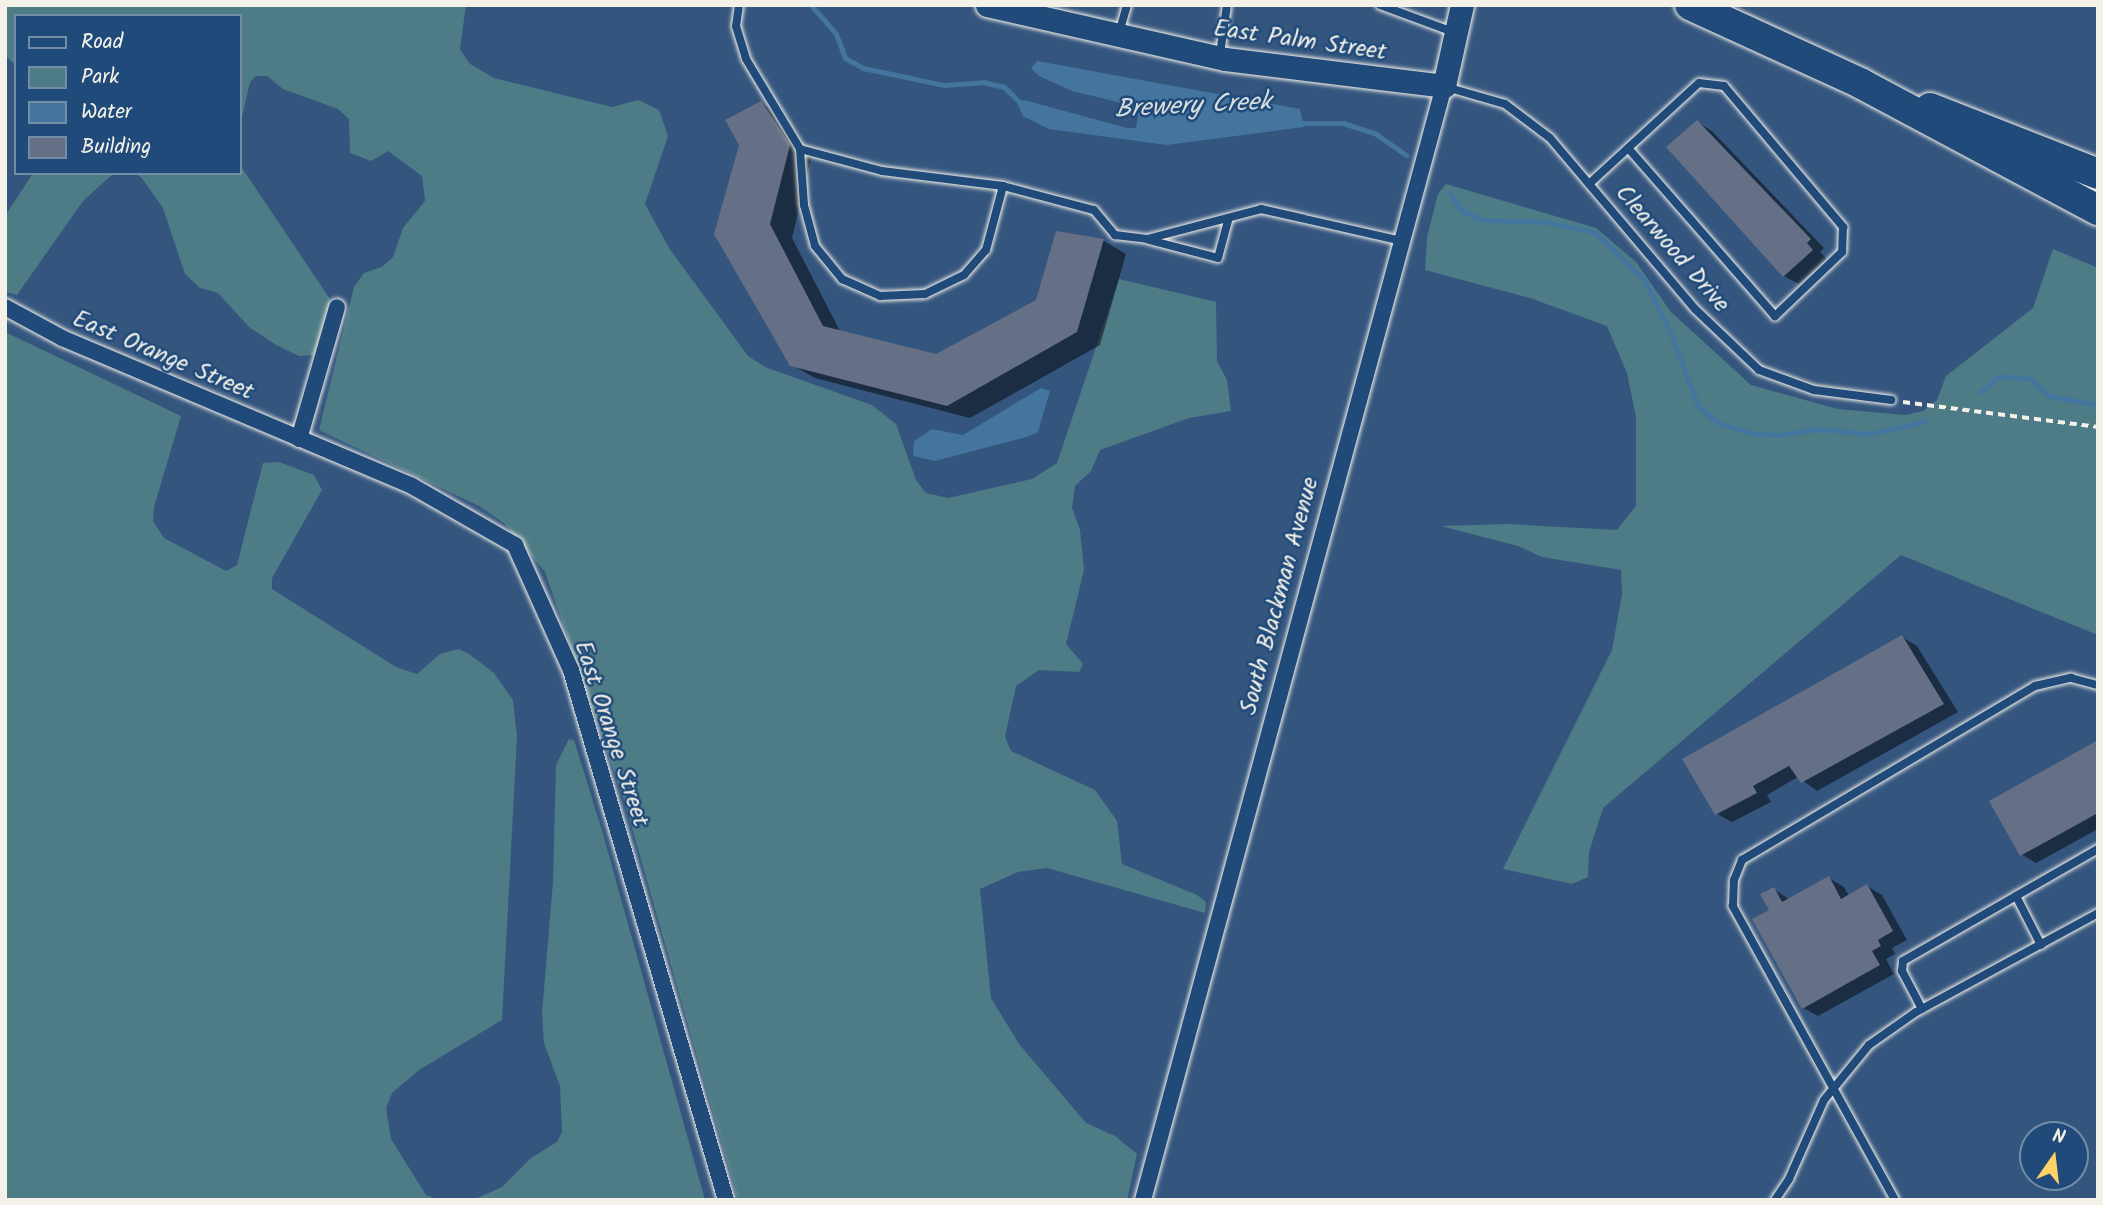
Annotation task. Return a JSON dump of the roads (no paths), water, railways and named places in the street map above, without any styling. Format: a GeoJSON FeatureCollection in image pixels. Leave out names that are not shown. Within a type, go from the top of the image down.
{"type":"FeatureCollection","features":[{"type":"Feature","properties":{"kind":"highway"},"geometry":{"type":"LineString","coordinates":[[1690,5],[1860,83],[2098,210]]}},
{"type":"Feature","properties":{"kind":"highway"},"geometry":{"type":"LineString","coordinates":[[1860,83],[1974,122],[2098,173]]}},
{"type":"Feature","properties":{"kind":"street","name":"East Palm Street"},"geometry":{"type":"LineString","coordinates":[[987,5],[1022,9],[1118,38],[1219,58],[1444,86]]}},
{"type":"Feature","properties":{"kind":"street","name":"South Blackman Avenue"},"geometry":{"type":"LineString","coordinates":[[1143,1200],[1444,86],[1462,5]]}},
{"type":"Feature","properties":{"kind":"street","name":"East Orange Street"},"geometry":{"type":"LineString","coordinates":[[5,307],[62,338],[412,486],[515,545],[571,670],[726,1200]]}},
{"type":"Feature","properties":{"kind":"street"},"geometry":{"type":"LineString","coordinates":[[299,439],[337,307]]}},
{"type":"Feature","properties":{"kind":"lane"},"geometry":{"type":"LineString","coordinates":[[739,5],[736,26],[746,59],[800,149],[804,205],[815,246],[842,279],[880,296],[925,294],[964,275],[986,250],[1003,186]]}},
{"type":"Feature","properties":{"kind":"lane"},"geometry":{"type":"LineString","coordinates":[[1118,38],[1127,5]]}},
{"type":"Feature","properties":{"kind":"lane"},"geometry":{"type":"LineString","coordinates":[[1219,58],[1227,5]]}},
{"type":"Feature","properties":{"kind":"lane"},"geometry":{"type":"LineString","coordinates":[[1380,5],[1455,33]]}},
{"type":"Feature","properties":{"kind":"lane"},"geometry":{"type":"LineString","coordinates":[[1589,184],[1628,148],[1699,83],[1724,86],[1843,227],[1842,251],[1775,316],[1628,148]]}},
{"type":"Feature","properties":{"kind":"lane","name":"Clearwood Drive"},"geometry":{"type":"LineString","coordinates":[[1444,86],[1505,104],[1550,138],[1695,309],[1759,370],[1814,390],[1891,400]]}},
{"type":"Feature","properties":{"kind":"lane"},"geometry":{"type":"LineString","coordinates":[[800,149],[882,171],[1003,186],[1094,210],[1115,235],[1147,239],[1218,258],[1228,220]]}},
{"type":"Feature","properties":{"kind":"lane"},"geometry":{"type":"LineString","coordinates":[[1147,239],[1228,220],[1261,209],[1292,212],[1402,241]]}},
{"type":"Feature","properties":{"kind":"lane"},"geometry":{"type":"LineString","coordinates":[[1895,1200],[1733,906],[1734,880],[1742,860],[2035,685],[2071,678],[2098,685]]}},
{"type":"Feature","properties":{"kind":"lane"},"geometry":{"type":"LineString","coordinates":[[1922,1009],[1902,971],[1903,961],[2098,849]]}},
{"type":"Feature","properties":{"kind":"lane"},"geometry":{"type":"LineString","coordinates":[[2015,897],[2040,946]]}},
{"type":"Feature","properties":{"kind":"lane"},"geometry":{"type":"LineString","coordinates":[[1775,1200],[1833,1086],[1869,1045],[1922,1009],[2098,913]]}},
{"type":"Feature","properties":{"kind":"water"},"geometry":{"type":"Polygon","coordinates":[[[1037,61],[1300,109],[1304,127],[1167,145],[1049,129],[1023,116],[1017,103],[1024,100],[1127,128],[1136,128],[1138,116],[1122,103],[1072,91],[1039,76],[1031,68],[1037,61]]]}},
{"type":"Feature","properties":{"kind":"water"},"geometry":{"type":"Polygon","coordinates":[[[1041,388],[1050,391],[1038,432],[935,461],[913,456],[914,441],[932,429],[963,435],[1041,388]]]}},
{"type":"Feature","properties":{"kind":"waterway","name":"Brewery Creek"},"geometry":{"type":"LineString","coordinates":[[811,5],[836,34],[845,58],[863,68],[944,85],[983,82],[1004,87],[1024,106]]}},
{"type":"Feature","properties":{"kind":"waterway","name":"Brewery Creek"},"geometry":{"type":"LineString","coordinates":[[1297,123],[1343,123],[1376,134],[1406,155]]}},
{"type":"Feature","properties":{"kind":"waterway","name":"Brewery Creek"},"geometry":{"type":"LineString","coordinates":[[1449,193],[1462,211],[1482,220],[1544,222],[1594,232],[1644,280],[1670,331],[1698,406],[1718,423],[1754,434],[1778,435],[1820,429],[1869,434],[1926,421]]}},
{"type":"Feature","properties":{"kind":"waterway","name":"Brewery Creek"},"geometry":{"type":"LineString","coordinates":[[1981,392],[1999,376],[2031,379],[2049,396],[2098,405]]}}]}
